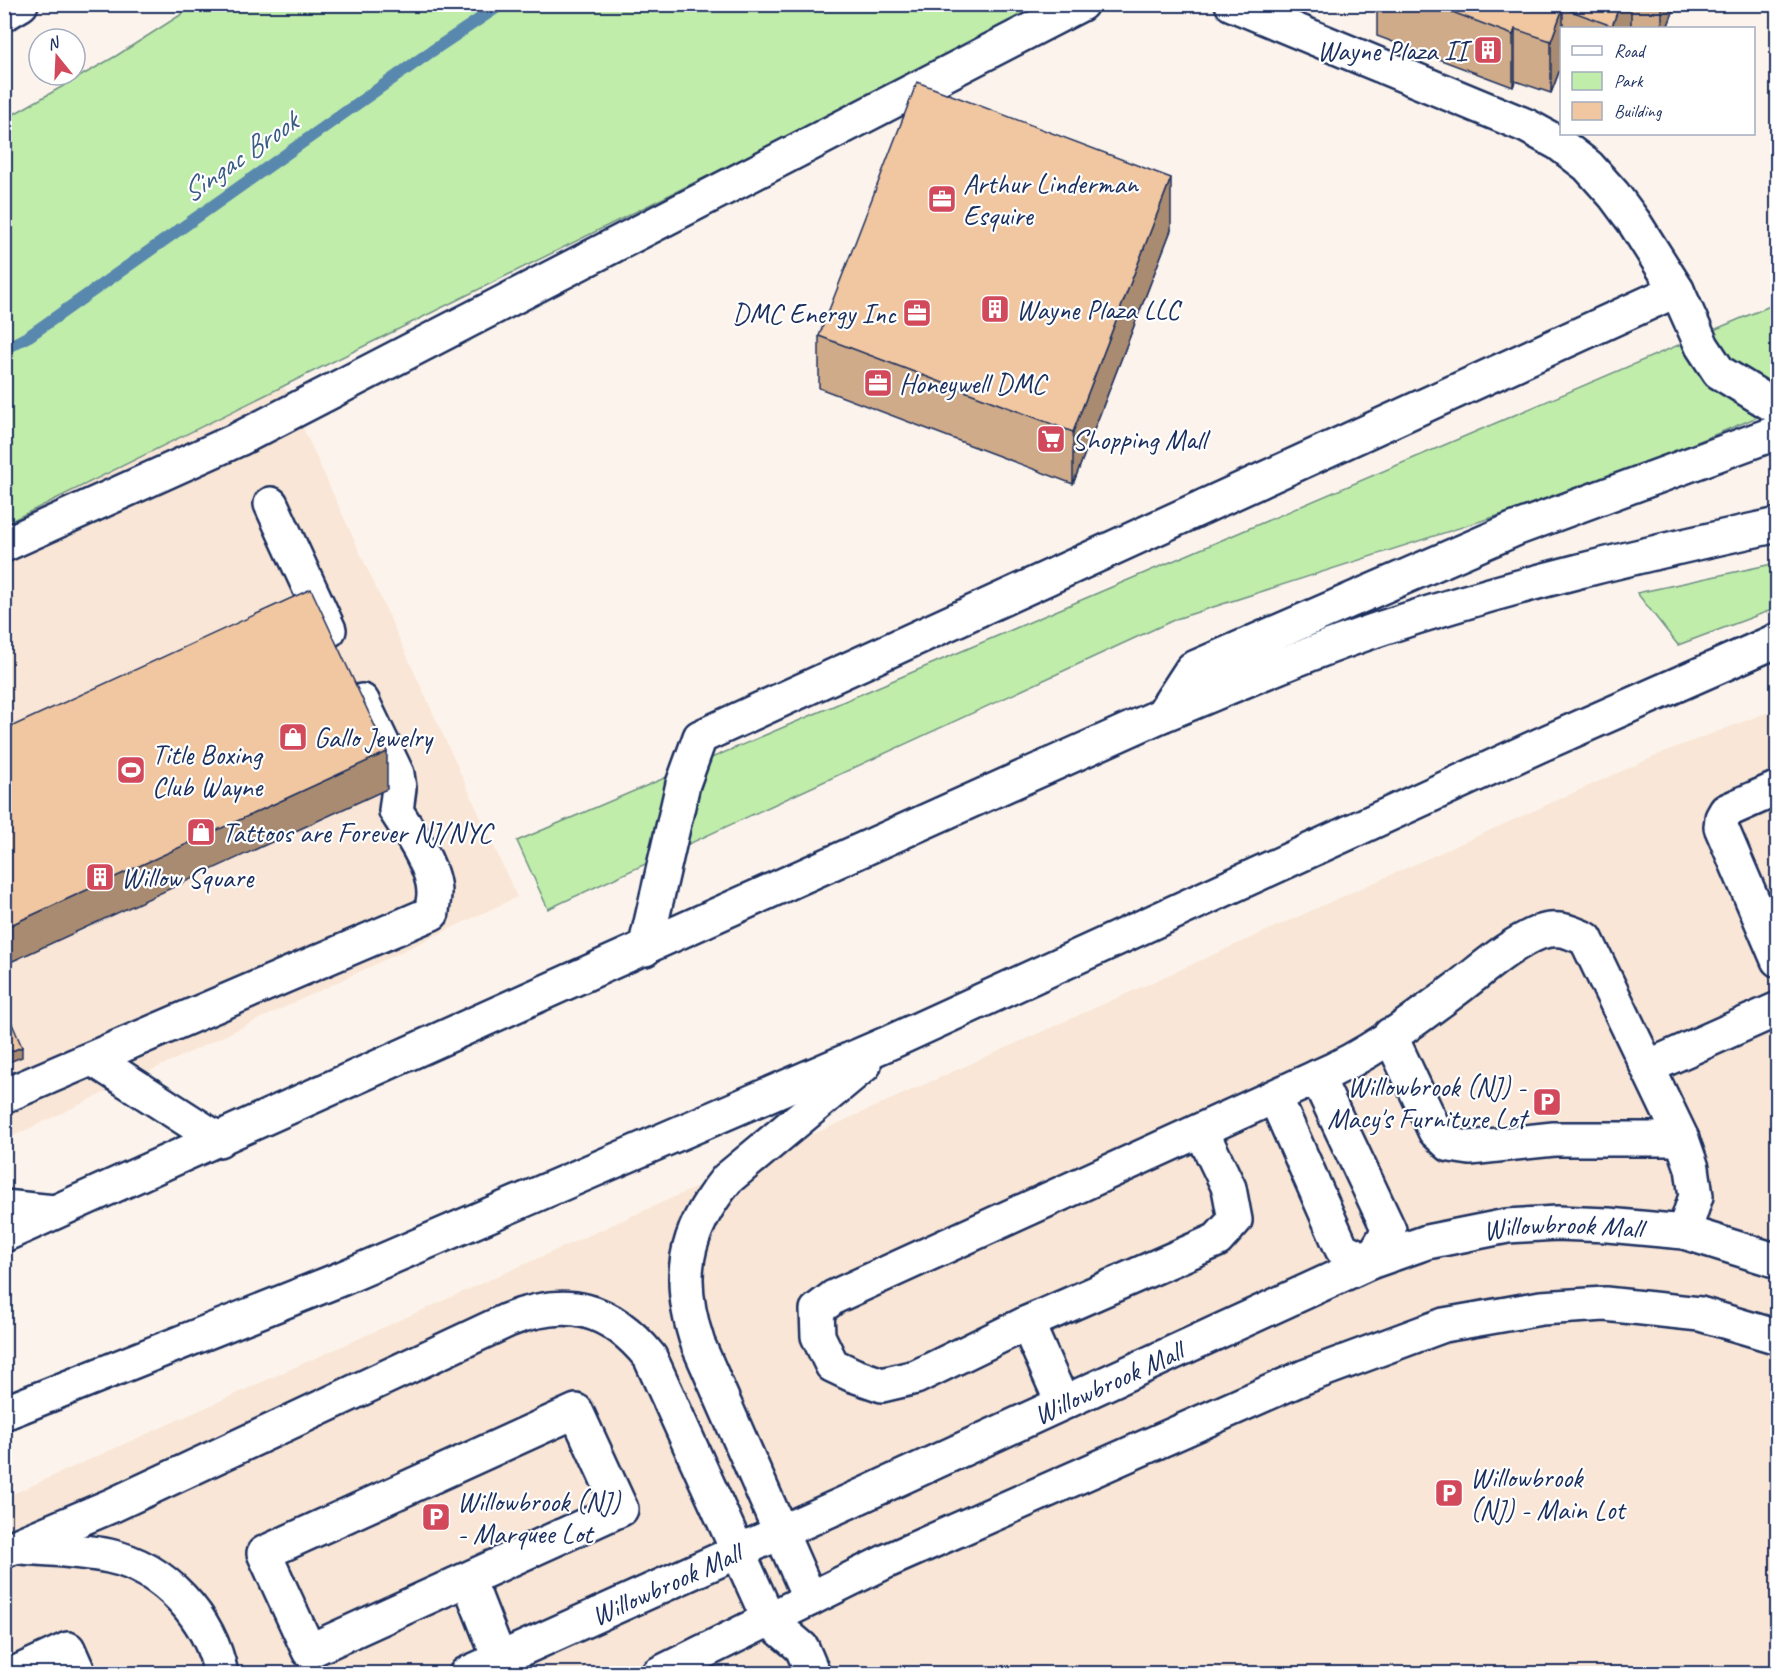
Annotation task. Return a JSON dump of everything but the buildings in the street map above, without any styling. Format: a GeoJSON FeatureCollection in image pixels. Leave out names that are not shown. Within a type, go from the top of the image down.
{"type":"FeatureCollection","features":[{"type":"Feature","properties":{"kind":"main road"},"geometry":{"type":"LineString","coordinates":[[4,14],[21,4]]}},
{"type":"Feature","properties":{"kind":"main road"},"geometry":{"type":"LineString","coordinates":[[4,545],[238,439],[1081,4]]}},
{"type":"Feature","properties":{"kind":"main road"},"geometry":{"type":"LineString","coordinates":[[1232,4],[1527,126],[1558,143],[1588,166],[1634,222],[1677,290],[1702,346],[1719,372],[1778,408]]}},
{"type":"Feature","properties":{"kind":"main road"},"geometry":{"type":"LineString","coordinates":[[645,949],[683,784],[700,737],[1677,290]]}},
{"type":"Feature","properties":{"kind":"main road"},"geometry":{"type":"LineString","coordinates":[[1162,715],[1192,669],[1515,529],[1778,432]]}},
{"type":"Feature","properties":{"kind":"main road"},"geometry":{"type":"LineString","coordinates":[[4,1096],[432,912],[434,893],[432,878],[414,839],[396,811],[399,788],[397,774],[271,504]]}},
{"type":"Feature","properties":{"kind":"main road"},"geometry":{"type":"LineString","coordinates":[[4,1236],[1162,715],[1288,662],[1381,628],[1529,584],[1778,525]]}},
{"type":"Feature","properties":{"kind":"main road"},"geometry":{"type":"LineString","coordinates":[[4,1413],[343,1278],[893,1041],[1538,746],[1778,640]]}},
{"type":"Feature","properties":{"kind":"main road"},"geometry":{"type":"LineString","coordinates":[[1778,788],[1726,812],[1722,818],[1721,827],[1778,960]]}},
{"type":"Feature","properties":{"kind":"main road"},"geometry":{"type":"LineString","coordinates":[[1201,1130],[1229,1188],[1234,1220],[1217,1240],[1027,1323],[916,1377],[882,1385],[853,1376],[832,1365],[818,1336],[817,1310],[834,1296],[1317,1077],[1336,1069],[1424,1014],[1514,946],[1540,932],[1566,929],[1586,939],[1682,1139],[1692,1168],[1696,1196],[1684,1232]]}},
{"type":"Feature","properties":{"kind":"main road"},"geometry":{"type":"LineString","coordinates":[[1647,1067],[1778,1009]]}},
{"type":"Feature","properties":{"kind":"main road"},"geometry":{"type":"LineString","coordinates":[[1390,1035],[1435,1131],[1450,1145],[1470,1148],[1554,1139],[1682,1139]]}},
{"type":"Feature","properties":{"kind":"main road"},"geometry":{"type":"LineString","coordinates":[[808,1661],[810,1599],[698,1344],[685,1294],[686,1267],[699,1219],[711,1198],[727,1179],[893,1041]]}},
{"type":"Feature","properties":{"kind":"main road"},"geometry":{"type":"LineString","coordinates":[[93,1059],[219,1140]]}},
{"type":"Feature","properties":{"kind":"main road"},"geometry":{"type":"LineString","coordinates":[[1275,1097],[1342,1249],[1370,1262],[1389,1230],[1317,1077]]}},
{"type":"Feature","properties":{"kind":"main road"},"geometry":{"type":"LineString","coordinates":[[4,1207],[56,1212]]}},
{"type":"Feature","properties":{"kind":"main road","name":"Willowbrook Mall"},"geometry":{"type":"LineString","coordinates":[[466,1674],[1370,1262],[1427,1242],[1507,1226],[1557,1223],[1608,1225],[1684,1232],[1778,1262]]}},
{"type":"Feature","properties":{"kind":"main road"},"geometry":{"type":"LineString","coordinates":[[658,1674],[887,1561],[1304,1377],[1444,1324],[1541,1308],[1605,1304],[1700,1314],[1778,1336]]}},
{"type":"Feature","properties":{"kind":"main road"},"geometry":{"type":"LineString","coordinates":[[10,1549],[113,1505],[508,1320],[530,1311],[554,1307],[578,1309],[600,1316],[619,1326],[636,1340],[650,1357],[769,1620],[808,1661]]}},
{"type":"Feature","properties":{"kind":"main road"},"geometry":{"type":"LineString","coordinates":[[1027,1323],[1062,1402]]}},
{"type":"Feature","properties":{"kind":"main road"},"geometry":{"type":"LineString","coordinates":[[576,1411],[621,1509],[468,1579],[309,1651],[264,1553],[576,1411]]}},
{"type":"Feature","properties":{"kind":"main road"},"geometry":{"type":"LineString","coordinates":[[10,1549],[75,1551],[111,1557],[147,1570],[178,1594],[201,1621],[218,1656],[221,1674]]}},
{"type":"Feature","properties":{"kind":"main road"},"geometry":{"type":"LineString","coordinates":[[468,1579],[499,1658]]}},
{"type":"Feature","properties":{"kind":"main road"},"geometry":{"type":"LineString","coordinates":[[14,1674],[68,1649],[79,1674]]}},
{"type":"Feature","properties":{"kind":"shaded area"},"geometry":{"type":"Polygon","coordinates":[[[284,386],[517,897],[5,1140],[5,524],[284,386]]]}},
{"type":"Feature","properties":{"kind":"shaded area"},"geometry":{"type":"Polygon","coordinates":[[[1777,709],[1777,1673],[5,1673],[4,1498],[1671,749],[1777,709]]]}},
{"type":"Feature","properties":{"kind":"green space"},"geometry":{"type":"Polygon","coordinates":[[[196,5],[1053,5],[5,524],[5,119],[61,87],[87,87],[87,72],[196,5]]]}},
{"type":"Feature","properties":{"kind":"green space"},"geometry":{"type":"Polygon","coordinates":[[[1777,303],[1777,409],[1593,485],[1176,619],[548,909],[517,841],[1777,303]]]}},
{"type":"Feature","properties":{"kind":"green space"},"geometry":{"type":"Polygon","coordinates":[[[1777,563],[1777,608],[1678,645],[1637,593],[1777,563]]]}},
{"type":"Feature","properties":{"kind":"waterway","name":"Singac Brook"},"geometry":{"type":"LineString","coordinates":[[4,349],[29,336],[429,53],[502,4]]}},
{"type":"Feature","properties":{"kind":"place","name":"Wayne Plaza II"},"geometry":{"type":"Point","coordinates":[1488,50]}},
{"type":"Feature","properties":{"kind":"place","name":"Arthur Linderman Esquire"},"geometry":{"type":"Point","coordinates":[942,199]}},
{"type":"Feature","properties":{"kind":"place","name":"Wayne Plaza LLC"},"geometry":{"type":"Point","coordinates":[995,309]}},
{"type":"Feature","properties":{"kind":"place","name":"DMC Energy Inc"},"geometry":{"type":"Point","coordinates":[917,313]}},
{"type":"Feature","properties":{"kind":"place","name":"Honeywell DMC"},"geometry":{"type":"Point","coordinates":[878,383]}},
{"type":"Feature","properties":{"kind":"place","name":"Shopping Mall"},"geometry":{"type":"Point","coordinates":[1051,439]}},
{"type":"Feature","properties":{"kind":"place","name":"Gallo Jewelry"},"geometry":{"type":"Point","coordinates":[293,737]}},
{"type":"Feature","properties":{"kind":"place","name":"Title Boxing Club Wayne"},"geometry":{"type":"Point","coordinates":[131,770]}},
{"type":"Feature","properties":{"kind":"place","name":"Tattoos are Forever NJ/NYC"},"geometry":{"type":"Point","coordinates":[201,832]}},
{"type":"Feature","properties":{"kind":"place","name":"Willow Square"},"geometry":{"type":"Point","coordinates":[100,877]}},
{"type":"Feature","properties":{"kind":"place","name":"Willowbrook (NJ) - Macy's Furniture Lot"},"geometry":{"type":"Point","coordinates":[1547,1102]}},
{"type":"Feature","properties":{"kind":"place","name":"Willowbrook (NJ) - Main Lot"},"geometry":{"type":"Point","coordinates":[1449,1493]}},
{"type":"Feature","properties":{"kind":"place","name":"Willowbrook (NJ) - Marquee Lot"},"geometry":{"type":"Point","coordinates":[436,1517]}}]}
